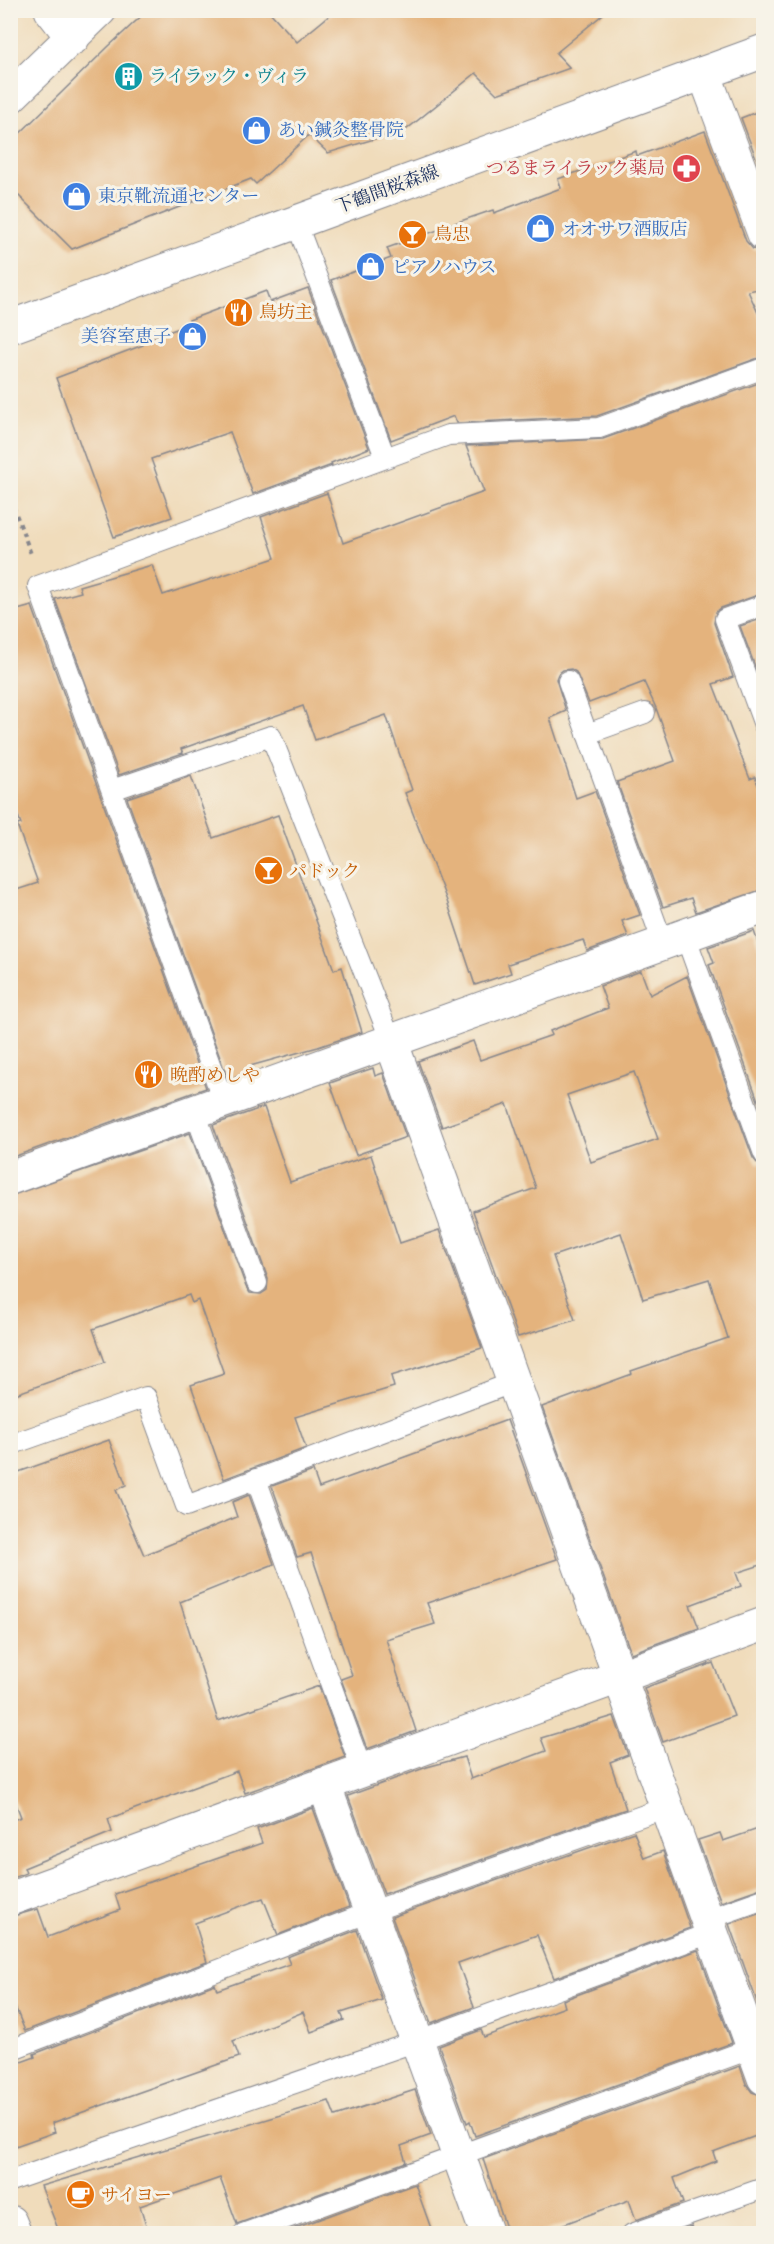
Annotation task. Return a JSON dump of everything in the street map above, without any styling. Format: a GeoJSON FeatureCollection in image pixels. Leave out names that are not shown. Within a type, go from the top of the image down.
{"type":"FeatureCollection","features":[{"type":"Feature","properties":{"kind":"street"},"geometry":{"type":"LineString","coordinates":[[51,10],[73,38]]}},
{"type":"Feature","properties":{"kind":"street"},"geometry":{"type":"LineString","coordinates":[[10,97],[100,10]]}},
{"type":"Feature","properties":{"kind":"street","name":"下鶴間桜森線"},"geometry":{"type":"LineString","coordinates":[[10,327],[764,51]]}},
{"type":"Feature","properties":{"kind":"street"},"geometry":{"type":"LineString","coordinates":[[704,73],[764,234]]}},
{"type":"Feature","properties":{"kind":"street"},"geometry":{"type":"LineString","coordinates":[[10,1178],[764,907]]}},
{"type":"Feature","properties":{"kind":"street"},"geometry":{"type":"LineString","coordinates":[[391,1041],[758,2063]]}},
{"type":"Feature","properties":{"kind":"street"},"geometry":{"type":"LineString","coordinates":[[10,1899],[764,1624]]}},
{"type":"Feature","properties":{"kind":"street"},"geometry":{"type":"LineString","coordinates":[[324,1784],[487,2234]]}},
{"type":"Feature","properties":{"kind":"street"},"geometry":{"type":"LineString","coordinates":[[10,2222],[15,2234]]}},
{"type":"Feature","properties":{"kind":"lane"},"geometry":{"type":"LineString","coordinates":[[296,222],[385,456]]}},
{"type":"Feature","properties":{"kind":"lane"},"geometry":{"type":"LineString","coordinates":[[257,1283],[209,1107],[112,790],[38,586],[385,456],[448,435],[599,429],[764,368]]}},
{"type":"Feature","properties":{"kind":"lane"},"geometry":{"type":"LineString","coordinates":[[764,605],[725,619],[764,724]]}},
{"type":"Feature","properties":{"kind":"lane"},"geometry":{"type":"LineString","coordinates":[[568,681],[586,734],[764,1154]]}},
{"type":"Feature","properties":{"kind":"lane"},"geometry":{"type":"LineString","coordinates":[[586,734],[645,713]]}},
{"type":"Feature","properties":{"kind":"lane"},"geometry":{"type":"LineString","coordinates":[[112,790],[271,736],[391,1041]]}},
{"type":"Feature","properties":{"kind":"lane"},"geometry":{"type":"LineString","coordinates":[[10,1445],[146,1397],[186,1506],[514,1382]]}},
{"type":"Feature","properties":{"kind":"lane"},"geometry":{"type":"LineString","coordinates":[[256,1479],[362,1770]]}},
{"type":"Feature","properties":{"kind":"lane"},"geometry":{"type":"LineString","coordinates":[[10,2050],[370,1912],[667,1807]]}},
{"type":"Feature","properties":{"kind":"lane"},"geometry":{"type":"LineString","coordinates":[[10,2181],[417,2041],[710,1926],[764,1899]]}},
{"type":"Feature","properties":{"kind":"lane"},"geometry":{"type":"LineString","coordinates":[[243,2234],[459,2156],[758,2063]]}},
{"type":"Feature","properties":{"kind":"lane"},"geometry":{"type":"LineString","coordinates":[[632,2234],[764,2188]]}},
{"type":"Feature","properties":{"kind":"path"},"geometry":{"type":"LineString","coordinates":[[10,498],[38,576],[38,586]]}},
{"type":"Feature","properties":{"kind":"building"},"geometry":{"type":"Polygon","coordinates":[[[148,10],[268,10],[297,42],[336,10],[608,10],[556,53],[570,68],[497,94],[476,73],[407,129],[328,153],[309,135],[256,184],[251,179],[72,249],[10,187],[10,143],[148,10]]]}},
{"type":"Feature","properties":{"kind":"building"},"geometry":{"type":"Polygon","coordinates":[[[764,109],[764,179],[741,118],[764,109]]]}},
{"type":"Feature","properties":{"kind":"building"},"geometry":{"type":"Polygon","coordinates":[[[705,131],[746,241],[753,249],[764,252],[764,288],[748,291],[764,326],[764,356],[597,416],[457,423],[454,416],[391,440],[331,280],[391,258],[387,248],[561,188],[558,179],[636,151],[637,156],[705,131]]]}},
{"type":"Feature","properties":{"kind":"building"},"geometry":{"type":"Polygon","coordinates":[[[308,288],[369,448],[331,463],[332,465],[253,494],[230,432],[151,459],[172,517],[114,537],[56,378],[143,345],[142,341],[191,324],[189,320],[266,291],[270,302],[308,288]]]}},
{"type":"Feature","properties":{"kind":"building"},"geometry":{"type":"Polygon","coordinates":[[[764,381],[764,593],[721,608],[716,612],[714,623],[733,677],[713,684],[750,779],[755,777],[764,801],[764,889],[696,912],[691,898],[663,907],[617,782],[675,761],[656,708],[644,682],[589,703],[576,672],[571,669],[563,670],[556,679],[566,711],[550,718],[576,798],[595,791],[640,915],[622,921],[628,936],[587,951],[583,940],[508,964],[511,973],[475,985],[447,901],[405,793],[412,790],[386,715],[315,740],[303,706],[181,749],[183,753],[119,775],[55,599],[81,592],[79,586],[152,565],[163,595],[275,558],[261,517],[327,493],[343,543],[484,492],[466,446],[603,439],[764,381]]]}},
{"type":"Feature","properties":{"kind":"building"},"geometry":{"type":"Polygon","coordinates":[[[32,606],[206,1088],[10,1158],[10,892],[38,883],[17,825],[21,824],[10,794],[10,612],[32,606]]]}},
{"type":"Feature","properties":{"kind":"building"},"geometry":{"type":"Polygon","coordinates":[[[764,618],[764,667],[756,669],[740,626],[764,618]]]}},
{"type":"Feature","properties":{"kind":"building"},"geometry":{"type":"Polygon","coordinates":[[[191,776],[213,838],[278,815],[334,970],[342,967],[362,1032],[250,1066],[252,1071],[228,1080],[127,798],[191,776]]]}},
{"type":"Feature","properties":{"kind":"building"},"geometry":{"type":"Polygon","coordinates":[[[754,931],[764,960],[764,1117],[709,965],[714,963],[708,947],[754,931]]]}},
{"type":"Feature","properties":{"kind":"building"},"geometry":{"type":"Polygon","coordinates":[[[641,971],[650,995],[687,976],[753,1158],[764,1166],[764,1564],[736,1573],[741,1586],[690,1605],[699,1628],[631,1653],[542,1407],[632,1374],[631,1371],[728,1338],[709,1279],[643,1299],[621,1233],[553,1256],[575,1320],[518,1337],[473,1211],[536,1188],[507,1104],[442,1127],[418,1061],[473,1041],[480,1060],[552,1035],[550,1031],[608,1008],[600,986],[641,971]],[[634,1072],[567,1095],[591,1162],[658,1139],[634,1072]]]}},
{"type":"Feature","properties":{"kind":"building"},"geometry":{"type":"Polygon","coordinates":[[[373,1068],[375,1076],[383,1073],[406,1137],[356,1155],[330,1083],[373,1068]]]}},
{"type":"Feature","properties":{"kind":"building"},"geometry":{"type":"Polygon","coordinates":[[[264,1107],[290,1182],[371,1155],[400,1243],[439,1230],[482,1348],[391,1376],[394,1387],[295,1417],[306,1448],[224,1479],[191,1385],[224,1374],[198,1300],[192,1303],[189,1295],[93,1329],[105,1362],[10,1396],[10,1196],[190,1133],[246,1287],[250,1293],[261,1294],[267,1290],[268,1279],[213,1125],[264,1107]]]}},
{"type":"Feature","properties":{"kind":"building"},"geometry":{"type":"Polygon","coordinates":[[[507,1420],[557,1559],[427,1603],[435,1624],[386,1639],[416,1731],[367,1749],[341,1679],[352,1675],[311,1553],[297,1557],[272,1486],[313,1471],[319,1488],[507,1420]]]}},
{"type":"Feature","properties":{"kind":"building"},"geometry":{"type":"Polygon","coordinates":[[[109,1440],[126,1485],[116,1490],[144,1555],[237,1517],[232,1502],[249,1495],[274,1564],[180,1602],[218,1721],[319,1686],[345,1757],[245,1793],[237,1771],[108,1819],[112,1832],[24,1868],[26,1873],[10,1879],[10,1821],[21,1817],[10,1788],[10,1475],[109,1440]]]}},
{"type":"Feature","properties":{"kind":"building"},"geometry":{"type":"Polygon","coordinates":[[[713,1663],[734,1716],[663,1742],[644,1688],[713,1663]]]}},
{"type":"Feature","properties":{"kind":"building"},"geometry":{"type":"Polygon","coordinates":[[[614,1716],[628,1755],[610,1762],[626,1809],[384,1894],[348,1796],[427,1767],[464,1757],[471,1779],[546,1751],[541,1738],[614,1716]]]}},
{"type":"Feature","properties":{"kind":"building"},"geometry":{"type":"Polygon","coordinates":[[[313,1808],[349,1907],[278,1935],[263,1898],[195,1923],[207,1962],[25,2031],[10,1994],[10,1917],[38,1909],[48,1937],[120,1910],[115,1894],[262,1843],[257,1829],[313,1808]]]}},
{"type":"Feature","properties":{"kind":"building"},"geometry":{"type":"Polygon","coordinates":[[[764,1827],[764,1887],[721,1902],[698,1840],[720,1833],[723,1841],[764,1827]]]}},
{"type":"Feature","properties":{"kind":"building"},"geometry":{"type":"Polygon","coordinates":[[[634,1832],[644,1858],[663,1851],[690,1928],[554,1978],[537,1935],[458,1963],[474,2007],[431,2023],[392,1917],[634,1832]]]}},
{"type":"Feature","properties":{"kind":"building"},"geometry":{"type":"Polygon","coordinates":[[[764,1912],[764,2021],[729,1924],[764,1912]]]}},
{"type":"Feature","properties":{"kind":"building"},"geometry":{"type":"Polygon","coordinates":[[[357,1930],[382,2000],[341,2013],[344,2020],[311,2032],[303,2012],[233,2041],[239,2057],[52,2123],[55,2132],[10,2148],[10,2066],[35,2057],[34,2054],[215,1984],[217,1990],[290,1964],[287,1957],[357,1930]]]}},
{"type":"Feature","properties":{"kind":"building"},"geometry":{"type":"Polygon","coordinates":[[[698,1950],[732,2043],[475,2136],[470,2121],[467,2123],[439,2046],[481,2030],[484,2037],[565,2007],[563,2000],[698,1950]]]}},
{"type":"Feature","properties":{"kind":"building"},"geometry":{"type":"Polygon","coordinates":[[[740,2066],[746,2084],[752,2092],[764,2096],[764,2133],[713,2152],[716,2161],[674,2178],[683,2203],[636,2220],[629,2200],[537,2234],[508,2234],[483,2159],[740,2066]]]}},
{"type":"Feature","properties":{"kind":"building"},"geometry":{"type":"Polygon","coordinates":[[[415,2090],[431,2135],[401,2146],[406,2162],[237,2224],[220,2178],[140,2206],[149,2234],[60,2234],[41,2186],[329,2101],[335,2116],[415,2090]]]}},
{"type":"Feature","properties":{"kind":"building"},"geometry":{"type":"Polygon","coordinates":[[[415,2184],[433,2234],[279,2234],[415,2184]]]}},
{"type":"Feature","properties":{"kind":"building"},"geometry":{"type":"Polygon","coordinates":[[[692,2226],[695,2234],[670,2234],[692,2226]]]}},
{"type":"Feature","properties":{"kind":"place","name":"ライラック・ヴィラ"},"geometry":{"type":"Point","coordinates":[128,76]}},
{"type":"Feature","properties":{"kind":"place","name":"あい鍼灸整骨院"},"geometry":{"type":"Point","coordinates":[257,130]}},
{"type":"Feature","properties":{"kind":"place","name":"つるまライラック薬局"},"geometry":{"type":"Point","coordinates":[686,168]}},
{"type":"Feature","properties":{"kind":"place","name":"東京靴流通センター"},"geometry":{"type":"Point","coordinates":[77,196]}},
{"type":"Feature","properties":{"kind":"place","name":"オオサワ酒販店"},"geometry":{"type":"Point","coordinates":[541,229]}},
{"type":"Feature","properties":{"kind":"place","name":"鳥忠"},"geometry":{"type":"Point","coordinates":[413,234]}},
{"type":"Feature","properties":{"kind":"place","name":"ピアノハウス"},"geometry":{"type":"Point","coordinates":[371,267]}},
{"type":"Feature","properties":{"kind":"place","name":"鳥坊主"},"geometry":{"type":"Point","coordinates":[238,312]}},
{"type":"Feature","properties":{"kind":"place","name":"美容室恵子"},"geometry":{"type":"Point","coordinates":[192,336]}},
{"type":"Feature","properties":{"kind":"place","name":"パドック"},"geometry":{"type":"Point","coordinates":[268,871]}},
{"type":"Feature","properties":{"kind":"place","name":"晩酌めしや"},"geometry":{"type":"Point","coordinates":[149,1075]}},
{"type":"Feature","properties":{"kind":"place","name":"サイヨー"},"geometry":{"type":"Point","coordinates":[80,2195]}}]}
